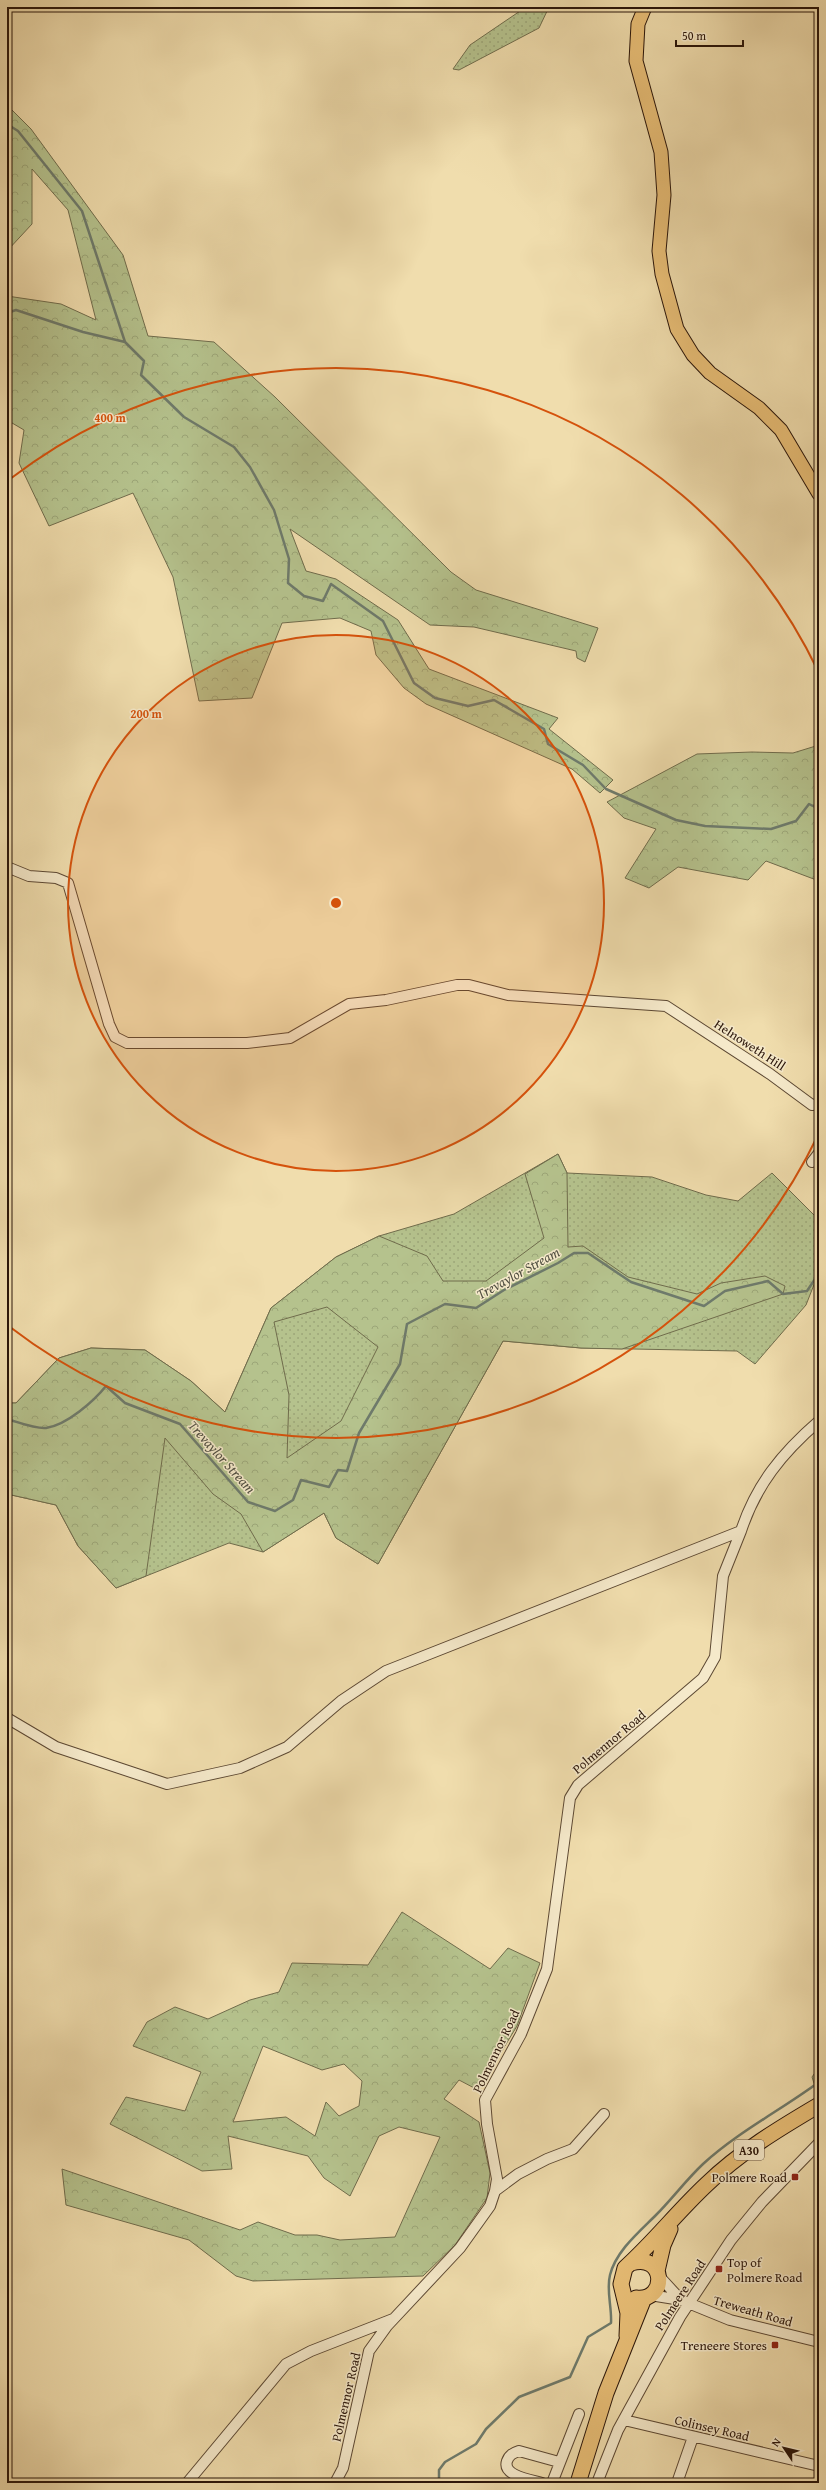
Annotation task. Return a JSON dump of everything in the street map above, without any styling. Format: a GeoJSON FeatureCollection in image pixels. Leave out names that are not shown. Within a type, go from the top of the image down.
{"type":"FeatureCollection","features":[{"type":"Feature","properties":{"kind":"highway","name":"A30"},"geometry":{"type":"LineString","coordinates":[[627,2336],[628,2313],[621,2276],[624,2268],[642,2254],[708,2183],[774,2132],[819,2105]]}},
{"type":"Feature","properties":{"kind":"highway","name":"A30"},"geometry":{"type":"LineString","coordinates":[[578,2483],[606,2393],[627,2336],[647,2296],[658,2286],[657,2273],[662,2245],[686,2205]]}},
{"type":"Feature","properties":{"kind":"highway"},"geometry":{"type":"LineString","coordinates":[[631,2263],[645,2261],[657,2273]]}},
{"type":"Feature","properties":{"kind":"highway"},"geometry":{"type":"LineString","coordinates":[[625,2291],[630,2296],[647,2296]]}},
{"type":"Feature","properties":{"kind":"main road"},"geometry":{"type":"LineString","coordinates":[[644,7],[638,24],[636,61],[661,152],[664,195],[660,251],[662,274],[677,329],[693,355],[710,373],[759,408],[781,430],[819,494]]}},
{"type":"Feature","properties":{"kind":"street","name":"Helnoweth Hill"},"geometry":{"type":"LineString","coordinates":[[7,867],[29,876],[56,878],[68,883],[109,1024],[115,1037],[127,1043],[247,1042],[290,1038],[349,1004],[386,1000],[457,985],[469,985],[508,995],[666,1006],[770,1074],[812,1104],[819,1104]]}},
{"type":"Feature","properties":{"kind":"street"},"geometry":{"type":"LineString","coordinates":[[812,1162],[819,1153]]}},
{"type":"Feature","properties":{"kind":"street","name":"Polmennor Road"},"geometry":{"type":"LineString","coordinates":[[335,2483],[343,2468],[369,2351],[395,2318],[460,2248],[490,2206],[495,2191],[496,2179],[487,2124],[486,2100],[522,2034],[547,1969],[570,1798],[578,1785],[703,1678],[715,1657],[723,1576],[758,1488],[790,1447],[819,1421]]}},
{"type":"Feature","properties":{"kind":"street"},"geometry":{"type":"LineString","coordinates":[[7,1718],[56,1747],[167,1784],[240,1768],[287,1747],[341,1701],[386,1671],[740,1531]]}},
{"type":"Feature","properties":{"kind":"street"},"geometry":{"type":"LineString","coordinates":[[495,2191],[524,2171],[547,2159],[573,2149],[604,2114]]}},
{"type":"Feature","properties":{"kind":"street","name":"Polmeere Road"},"geometry":{"type":"LineString","coordinates":[[597,2483],[624,2420],[686,2302],[731,2240],[762,2202],[815,2153],[819,2143]]}},
{"type":"Feature","properties":{"kind":"street","name":"Treweath Road"},"geometry":{"type":"LineString","coordinates":[[657,2273],[686,2302]]}},
{"type":"Feature","properties":{"kind":"street","name":"Treweath Road"},"geometry":{"type":"LineString","coordinates":[[647,2296],[686,2302],[730,2320],[819,2342]]}},
{"type":"Feature","properties":{"kind":"street"},"geometry":{"type":"LineString","coordinates":[[187,2483],[286,2364],[311,2351],[395,2318]]}},
{"type":"Feature","properties":{"kind":"street"},"geometry":{"type":"LineString","coordinates":[[552,2483],[579,2414]]}},
{"type":"Feature","properties":{"kind":"street","name":"Colinsey Road"},"geometry":{"type":"LineString","coordinates":[[624,2420],[819,2466]]}},
{"type":"Feature","properties":{"kind":"street"},"geometry":{"type":"LineString","coordinates":[[677,2483],[693,2437]]}},
{"type":"Feature","properties":{"kind":"street"},"geometry":{"type":"LineString","coordinates":[[542,2483],[514,2475],[508,2470],[506,2464],[509,2457],[519,2451],[559,2462]]}},
{"type":"Feature","properties":{"kind":"green space"},"geometry":{"type":"Polygon","coordinates":[[[526,7],[549,7],[539,28],[459,70],[453,69],[470,45],[526,7]]]}},
{"type":"Feature","properties":{"kind":"green space"},"geometry":{"type":"Polygon","coordinates":[[[7,105],[31,129],[123,255],[148,336],[214,342],[275,397],[451,572],[476,590],[598,628],[585,662],[577,658],[576,651],[474,627],[430,625],[290,529],[306,571],[336,579],[398,620],[429,669],[558,718],[549,729],[613,780],[600,793],[572,769],[426,704],[404,688],[376,655],[371,631],[340,618],[282,623],[252,698],[199,701],[173,577],[133,493],[49,526],[19,463],[24,430],[7,420],[7,296],[61,304],[96,320],[68,210],[32,169],[32,224],[7,251],[7,105]]]}},
{"type":"Feature","properties":{"kind":"green space"},"geometry":{"type":"Polygon","coordinates":[[[819,745],[819,881],[766,861],[748,880],[678,867],[649,888],[625,878],[656,829],[624,818],[607,802],[697,754],[752,752],[793,753],[819,745]]]}},
{"type":"Feature","properties":{"kind":"green space"},"geometry":{"type":"Polygon","coordinates":[[[558,1154],[567,1173],[652,1177],[706,1195],[738,1201],[772,1173],[819,1220],[819,1272],[806,1305],[755,1364],[737,1351],[581,1348],[503,1341],[378,1564],[336,1538],[324,1513],[263,1552],[229,1543],[116,1588],[78,1546],[56,1505],[7,1494],[7,1403],[16,1403],[59,1358],[91,1348],[145,1350],[191,1381],[225,1412],[271,1308],[336,1257],[379,1236],[454,1214],[558,1154]]]}},
{"type":"Feature","properties":{"kind":"green space"},"geometry":{"type":"Polygon","coordinates":[[[558,1154],[567,1173],[568,1247],[583,1246],[628,1277],[697,1294],[721,1283],[765,1276],[785,1286],[783,1294],[622,1349],[581,1348],[503,1341],[378,1564],[336,1538],[324,1513],[263,1552],[241,1514],[213,1494],[165,1438],[146,1576],[116,1588],[78,1546],[56,1505],[7,1494],[7,1403],[16,1403],[59,1358],[91,1348],[145,1350],[191,1381],[225,1412],[271,1308],[336,1257],[379,1236],[427,1256],[443,1281],[486,1281],[544,1238],[525,1174],[558,1154]],[[327,1307],[274,1322],[289,1395],[287,1458],[341,1421],[378,1347],[327,1307]]]}},
{"type":"Feature","properties":{"kind":"green space"},"geometry":{"type":"Polygon","coordinates":[[[402,1912],[490,1969],[508,1948],[540,1963],[517,2026],[478,2090],[459,2080],[444,2099],[479,2122],[490,2173],[487,2198],[455,2245],[423,2276],[253,2281],[236,2276],[189,2240],[66,2205],[62,2169],[240,2230],[258,2222],[295,2235],[317,2235],[340,2240],[395,2237],[440,2137],[399,2127],[379,2136],[350,2196],[324,2178],[308,2156],[228,2136],[232,2169],[202,2171],[110,2124],[126,2097],[185,2111],[201,2072],[133,2046],[147,2022],[175,2007],[208,2019],[250,2000],[279,1992],[292,1963],[368,1965],[402,1912]],[[263,2046],[233,2122],[286,2117],[315,2136],[326,2102],[339,2116],[359,2106],[362,2081],[344,2064],[322,2070],[263,2046]]]}},
{"type":"Feature","properties":{"kind":"green space"},"geometry":{"type":"Polygon","coordinates":[[[819,2067],[819,2091],[817,2093],[812,2077],[819,2067]]]}},
{"type":"Feature","properties":{"kind":"waterway"},"geometry":{"type":"LineString","coordinates":[[7,124],[18,131],[82,211],[125,342]]}},
{"type":"Feature","properties":{"kind":"waterway"},"geometry":{"type":"LineString","coordinates":[[7,313],[16,310],[83,332],[125,342],[144,361],[141,375],[184,417],[234,447],[250,467],[274,510],[289,559],[288,583],[304,596],[323,601],[331,584],[383,621],[414,683],[435,698],[468,706],[494,700],[544,729],[548,744],[583,765],[606,789],[676,820],[705,826],[771,829],[796,821],[809,804],[819,809]]}},
{"type":"Feature","properties":{"kind":"waterway","name":"Trevaylor Stream"},"geometry":{"type":"LineString","coordinates":[[7,1419],[37,1427],[46,1428],[54,1426],[79,1412],[106,1386],[125,1403],[180,1424],[248,1502],[275,1511],[293,1500],[301,1480],[329,1487],[338,1470],[347,1471],[359,1433],[400,1364],[407,1324],[445,1304],[476,1308],[504,1290],[558,1263],[574,1253],[588,1253],[631,1282],[704,1306],[725,1291],[768,1281],[783,1294],[807,1291],[819,1273]]}},
{"type":"Feature","properties":{"kind":"waterway"},"geometry":{"type":"LineString","coordinates":[[439,2483],[439,2470],[445,2462],[476,2444],[486,2429],[519,2397],[570,2377],[588,2337],[611,2323],[609,2281],[617,2258],[629,2242],[662,2209],[691,2176],[716,2152],[819,2082]]}},
{"type":"Feature","properties":{"kind":"place","name":"Polmere Road"},"geometry":{"type":"Point","coordinates":[795,2177]}},
{"type":"Feature","properties":{"kind":"place","name":"Top of Polmere Road"},"geometry":{"type":"Point","coordinates":[719,2269]}},
{"type":"Feature","properties":{"kind":"place","name":"Treneere Stores"},"geometry":{"type":"Point","coordinates":[775,2345]}}]}
